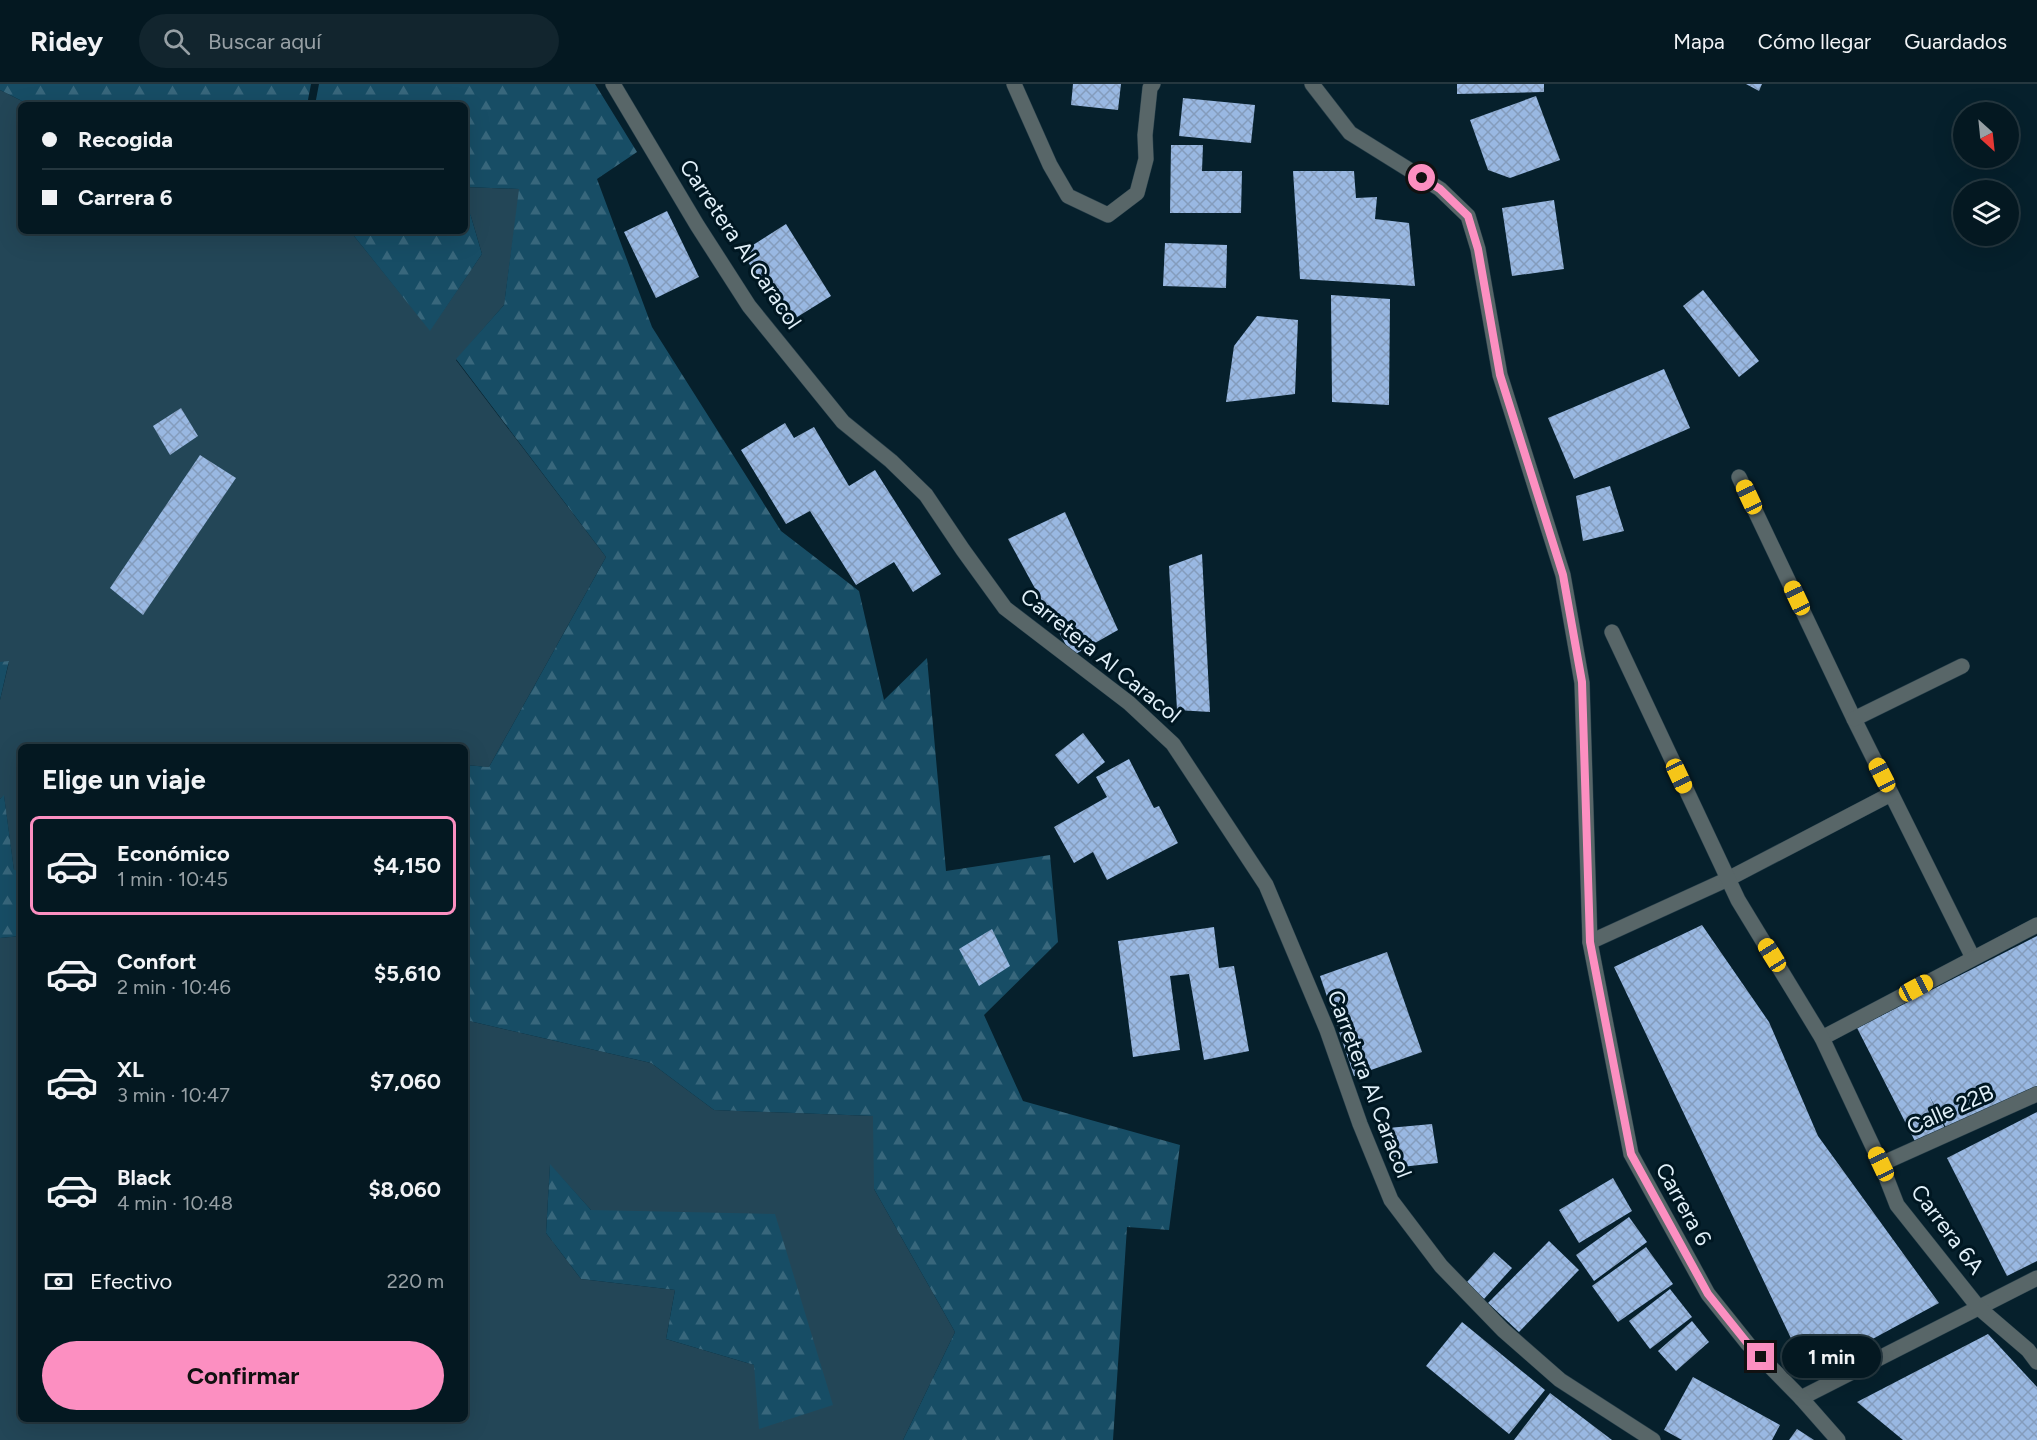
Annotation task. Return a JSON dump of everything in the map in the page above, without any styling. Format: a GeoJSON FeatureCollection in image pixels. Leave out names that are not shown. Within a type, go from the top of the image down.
{"type":"FeatureCollection","features":[{"type":"Feature","properties":{"kind":"street","name":"Carretera Al Caracol"},"geometry":{"type":"LineString","coordinates":[[613,84],[697,225],[750,306],[843,422],[891,461],[926,495],[1005,608],[1129,702],[1173,744],[1266,885],[1328,1030],[1360,1124],[1391,1200],[1434,1256],[1503,1330],[1560,1380],[1653,1440]]}},
{"type":"Feature","properties":{"kind":"street"},"geometry":{"type":"LineString","coordinates":[[1014,84],[1050,165],[1068,196],[1108,215],[1137,193],[1146,159],[1145,135],[1150,88],[1153,84]]}},
{"type":"Feature","properties":{"kind":"street","name":"Carrera 6"},"geometry":{"type":"LineString","coordinates":[[1312,84],[1350,133],[1440,189],[1468,216],[1478,249],[1500,375],[1563,575],[1582,682],[1590,942],[1631,1154],[1708,1294],[1748,1344],[1838,1440]]}},
{"type":"Feature","properties":{"kind":"street"},"geometry":{"type":"LineString","coordinates":[[1739,477],[1854,719],[1973,958]]}},
{"type":"Feature","properties":{"kind":"street","name":"Carrera 6A"},"geometry":{"type":"LineString","coordinates":[[1612,632],[1738,900],[1822,1038],[1881,1164],[1897,1205],[1979,1308],[2028,1350],[2037,1362]]}},
{"type":"Feature","properties":{"kind":"street"},"geometry":{"type":"LineString","coordinates":[[1854,719],[1962,666]]}},
{"type":"Feature","properties":{"kind":"street"},"geometry":{"type":"LineString","coordinates":[[1590,942],[1728,879],[1891,794]]}},
{"type":"Feature","properties":{"kind":"street"},"geometry":{"type":"LineString","coordinates":[[1822,1038],[2037,925]]}},
{"type":"Feature","properties":{"kind":"street","name":"Calle 22B"},"geometry":{"type":"LineString","coordinates":[[1881,1164],[2037,1094]]}},
{"type":"Feature","properties":{"kind":"street"},"geometry":{"type":"LineString","coordinates":[[1801,1398],[2037,1278]]}},
{"type":"Feature","properties":{"kind":"shaded area"},"geometry":{"type":"Polygon","coordinates":[[[0,90],[24,102],[18,102],[18,234],[352,234],[430,330],[482,254],[468,206],[468,187],[520,189],[504,305],[456,360],[606,557],[489,767],[468,765],[468,744],[18,744],[18,871],[14,871],[4,796],[0,799],[0,700],[9,662],[0,662],[0,90]]]}},
{"type":"Feature","properties":{"kind":"shaded area"},"geometry":{"type":"Polygon","coordinates":[[[18,936],[18,1422],[468,1422],[468,1021],[651,1063],[714,1110],[874,1116],[874,1189],[955,1332],[903,1440],[0,1440],[0,938],[18,936]],[[550,1165],[546,1233],[581,1279],[675,1290],[666,1339],[754,1365],[833,1405],[591,1210],[550,1165]]]}},
{"type":"Feature","properties":{"kind":"green space"},"geometry":{"type":"Polygon","coordinates":[[[0,84],[311,84],[308,102],[24,102],[0,90],[0,84]]]}},
{"type":"Feature","properties":{"kind":"green space"},"geometry":{"type":"Polygon","coordinates":[[[319,84],[595,84],[637,152],[597,179],[652,327],[781,531],[859,591],[884,700],[927,658],[946,871],[1050,855],[1058,942],[984,1015],[1023,1101],[1180,1145],[1169,1230],[1127,1227],[1113,1440],[903,1440],[955,1332],[874,1189],[873,1116],[714,1110],[651,1063],[468,1021],[468,765],[489,767],[606,557],[456,359],[504,305],[519,189],[468,187],[468,102],[316,102],[319,84]]]}},
{"type":"Feature","properties":{"kind":"green space"},"geometry":{"type":"Polygon","coordinates":[[[468,206],[482,254],[430,331],[352,234],[468,234],[468,206]]]}},
{"type":"Feature","properties":{"kind":"green space"},"geometry":{"type":"Polygon","coordinates":[[[9,661],[0,700],[0,662],[9,661]]]}},
{"type":"Feature","properties":{"kind":"green space"},"geometry":{"type":"Polygon","coordinates":[[[4,795],[14,870],[18,871],[18,936],[0,938],[0,799],[4,795]]]}},
{"type":"Feature","properties":{"kind":"green space"},"geometry":{"type":"Polygon","coordinates":[[[550,1164],[591,1210],[775,1214],[833,1405],[759,1429],[754,1365],[666,1339],[675,1290],[581,1279],[546,1233],[550,1164]]]}},
{"type":"Feature","properties":{"kind":"building"},"geometry":{"type":"Polygon","coordinates":[[[1073,84],[1121,84],[1118,110],[1071,105],[1073,84]]]}},
{"type":"Feature","properties":{"kind":"building"},"geometry":{"type":"Polygon","coordinates":[[[1457,84],[1544,84],[1544,92],[1457,94],[1457,84]]]}},
{"type":"Feature","properties":{"kind":"building"},"geometry":{"type":"Polygon","coordinates":[[[1746,84],[1762,84],[1759,91],[1746,84]]]}},
{"type":"Feature","properties":{"kind":"building"},"geometry":{"type":"Polygon","coordinates":[[[1536,96],[1560,160],[1510,178],[1488,170],[1470,120],[1536,96]]]}},
{"type":"Feature","properties":{"kind":"building"},"geometry":{"type":"Polygon","coordinates":[[[1183,98],[1255,105],[1251,143],[1179,136],[1183,98]]]}},
{"type":"Feature","properties":{"kind":"building"},"geometry":{"type":"Polygon","coordinates":[[[1171,145],[1203,145],[1202,171],[1242,171],[1241,213],[1170,213],[1171,145]]]}},
{"type":"Feature","properties":{"kind":"building"},"geometry":{"type":"Polygon","coordinates":[[[1293,171],[1354,171],[1356,198],[1377,197],[1375,219],[1409,223],[1415,286],[1300,279],[1293,171]]]}},
{"type":"Feature","properties":{"kind":"building"},"geometry":{"type":"Polygon","coordinates":[[[1554,200],[1564,269],[1512,276],[1502,208],[1554,200]]]}},
{"type":"Feature","properties":{"kind":"building"},"geometry":{"type":"Polygon","coordinates":[[[667,211],[699,277],[656,298],[624,232],[667,211]]]}},
{"type":"Feature","properties":{"kind":"building"},"geometry":{"type":"Polygon","coordinates":[[[786,224],[831,296],[786,324],[742,252],[786,224]]]}},
{"type":"Feature","properties":{"kind":"building"},"geometry":{"type":"Polygon","coordinates":[[[1165,243],[1227,245],[1226,288],[1163,286],[1165,243]]]}},
{"type":"Feature","properties":{"kind":"building"},"geometry":{"type":"Polygon","coordinates":[[[1703,290],[1759,361],[1739,377],[1683,306],[1703,290]]]}},
{"type":"Feature","properties":{"kind":"building"},"geometry":{"type":"Polygon","coordinates":[[[1331,295],[1390,299],[1389,405],[1332,402],[1331,295]]]}},
{"type":"Feature","properties":{"kind":"building"},"geometry":{"type":"Polygon","coordinates":[[[1257,316],[1298,320],[1295,394],[1226,402],[1234,346],[1257,316]]]}},
{"type":"Feature","properties":{"kind":"building"},"geometry":{"type":"Polygon","coordinates":[[[1664,369],[1690,428],[1574,479],[1548,418],[1664,369]]]}},
{"type":"Feature","properties":{"kind":"building"},"geometry":{"type":"Polygon","coordinates":[[[181,408],[198,436],[170,455],[153,426],[181,408]]]}},
{"type":"Feature","properties":{"kind":"building"},"geometry":{"type":"Polygon","coordinates":[[[785,423],[794,438],[814,427],[849,486],[875,470],[941,574],[913,592],[894,562],[856,585],[810,511],[786,524],[741,450],[785,423]]]}},
{"type":"Feature","properties":{"kind":"building"},"geometry":{"type":"Polygon","coordinates":[[[200,455],[236,478],[143,615],[110,588],[200,455]]]}},
{"type":"Feature","properties":{"kind":"building"},"geometry":{"type":"Polygon","coordinates":[[[1610,486],[1624,531],[1583,541],[1576,496],[1610,486]]]}},
{"type":"Feature","properties":{"kind":"building"},"geometry":{"type":"Polygon","coordinates":[[[1065,512],[1118,630],[1072,656],[1008,539],[1065,512]]]}},
{"type":"Feature","properties":{"kind":"building"},"geometry":{"type":"Polygon","coordinates":[[[1202,554],[1210,712],[1177,710],[1169,566],[1202,554]]]}},
{"type":"Feature","properties":{"kind":"building"},"geometry":{"type":"Polygon","coordinates":[[[1083,733],[1105,762],[1078,784],[1055,755],[1083,733]]]}},
{"type":"Feature","properties":{"kind":"building"},"geometry":{"type":"Polygon","coordinates":[[[1129,759],[1154,808],[1159,806],[1178,843],[1107,880],[1093,852],[1074,863],[1054,827],[1107,797],[1096,777],[1129,759]]]}},
{"type":"Feature","properties":{"kind":"building"},"geometry":{"type":"Polygon","coordinates":[[[1702,925],[1769,1022],[1818,1136],[1939,1303],[1808,1374],[1614,967],[1702,925]]]}},
{"type":"Feature","properties":{"kind":"building"},"geometry":{"type":"Polygon","coordinates":[[[1214,927],[1219,968],[1234,966],[1249,1051],[1204,1060],[1189,974],[1170,976],[1180,1050],[1133,1057],[1118,941],[1214,927]]]}},
{"type":"Feature","properties":{"kind":"building"},"geometry":{"type":"Polygon","coordinates":[[[992,929],[1010,966],[979,986],[959,949],[992,929]]]}},
{"type":"Feature","properties":{"kind":"building"},"geometry":{"type":"Polygon","coordinates":[[[2037,936],[2037,1092],[1951,1137],[1929,1095],[1950,1139],[1921,1153],[1857,1028],[2037,936]]]}},
{"type":"Feature","properties":{"kind":"building"},"geometry":{"type":"Polygon","coordinates":[[[1387,952],[1422,1052],[1354,1076],[1320,976],[1387,952]]]}},
{"type":"Feature","properties":{"kind":"building"},"geometry":{"type":"Polygon","coordinates":[[[2037,1112],[2037,1261],[2007,1276],[1947,1158],[2037,1112]]]}},
{"type":"Feature","properties":{"kind":"building"},"geometry":{"type":"Polygon","coordinates":[[[1432,1124],[1438,1163],[1392,1168],[1388,1128],[1432,1124]]]}},
{"type":"Feature","properties":{"kind":"building"},"geometry":{"type":"Polygon","coordinates":[[[1613,1178],[1632,1211],[1579,1243],[1559,1210],[1613,1178]]]}},
{"type":"Feature","properties":{"kind":"building"},"geometry":{"type":"Polygon","coordinates":[[[1629,1217],[1647,1242],[1594,1281],[1576,1255],[1629,1217]]]}},
{"type":"Feature","properties":{"kind":"building"},"geometry":{"type":"Polygon","coordinates":[[[1549,1241],[1579,1270],[1519,1332],[1488,1303],[1549,1241]]]}},
{"type":"Feature","properties":{"kind":"building"},"geometry":{"type":"Polygon","coordinates":[[[1646,1247],[1673,1284],[1618,1322],[1592,1286],[1646,1247]]]}},
{"type":"Feature","properties":{"kind":"building"},"geometry":{"type":"Polygon","coordinates":[[[1494,1252],[1512,1268],[1484,1299],[1466,1283],[1494,1252]]]}},
{"type":"Feature","properties":{"kind":"building"},"geometry":{"type":"Polygon","coordinates":[[[1670,1289],[1692,1317],[1650,1349],[1629,1321],[1670,1289]]]}},
{"type":"Feature","properties":{"kind":"building"},"geometry":{"type":"Polygon","coordinates":[[[1692,1321],[1709,1342],[1676,1371],[1658,1351],[1692,1321]]]}},
{"type":"Feature","properties":{"kind":"building"},"geometry":{"type":"Polygon","coordinates":[[[1462,1322],[1545,1390],[1509,1434],[1426,1366],[1462,1322]]]}},
{"type":"Feature","properties":{"kind":"building"},"geometry":{"type":"Polygon","coordinates":[[[1988,1334],[2037,1387],[2037,1440],[1903,1440],[1857,1402],[1988,1334]]]}},
{"type":"Feature","properties":{"kind":"building"},"geometry":{"type":"Polygon","coordinates":[[[1693,1377],[1780,1425],[1772,1440],[1682,1440],[1664,1430],[1693,1377]]]}},
{"type":"Feature","properties":{"kind":"building"},"geometry":{"type":"Polygon","coordinates":[[[1550,1393],[1612,1440],[1514,1440],[1550,1393]]]}},
{"type":"Feature","properties":{"kind":"building"},"geometry":{"type":"Polygon","coordinates":[[[1797,1429],[1814,1440],[1789,1440],[1797,1429]]]}},
{"type":"Feature","properties":{"kind":"route"},"geometry":{"type":"LineString","coordinates":[[1422,178],[1440,189],[1468,216],[1478,249],[1500,375],[1563,575],[1582,682],[1590,942],[1631,1154],[1708,1294],[1761,1357]]}}]}
